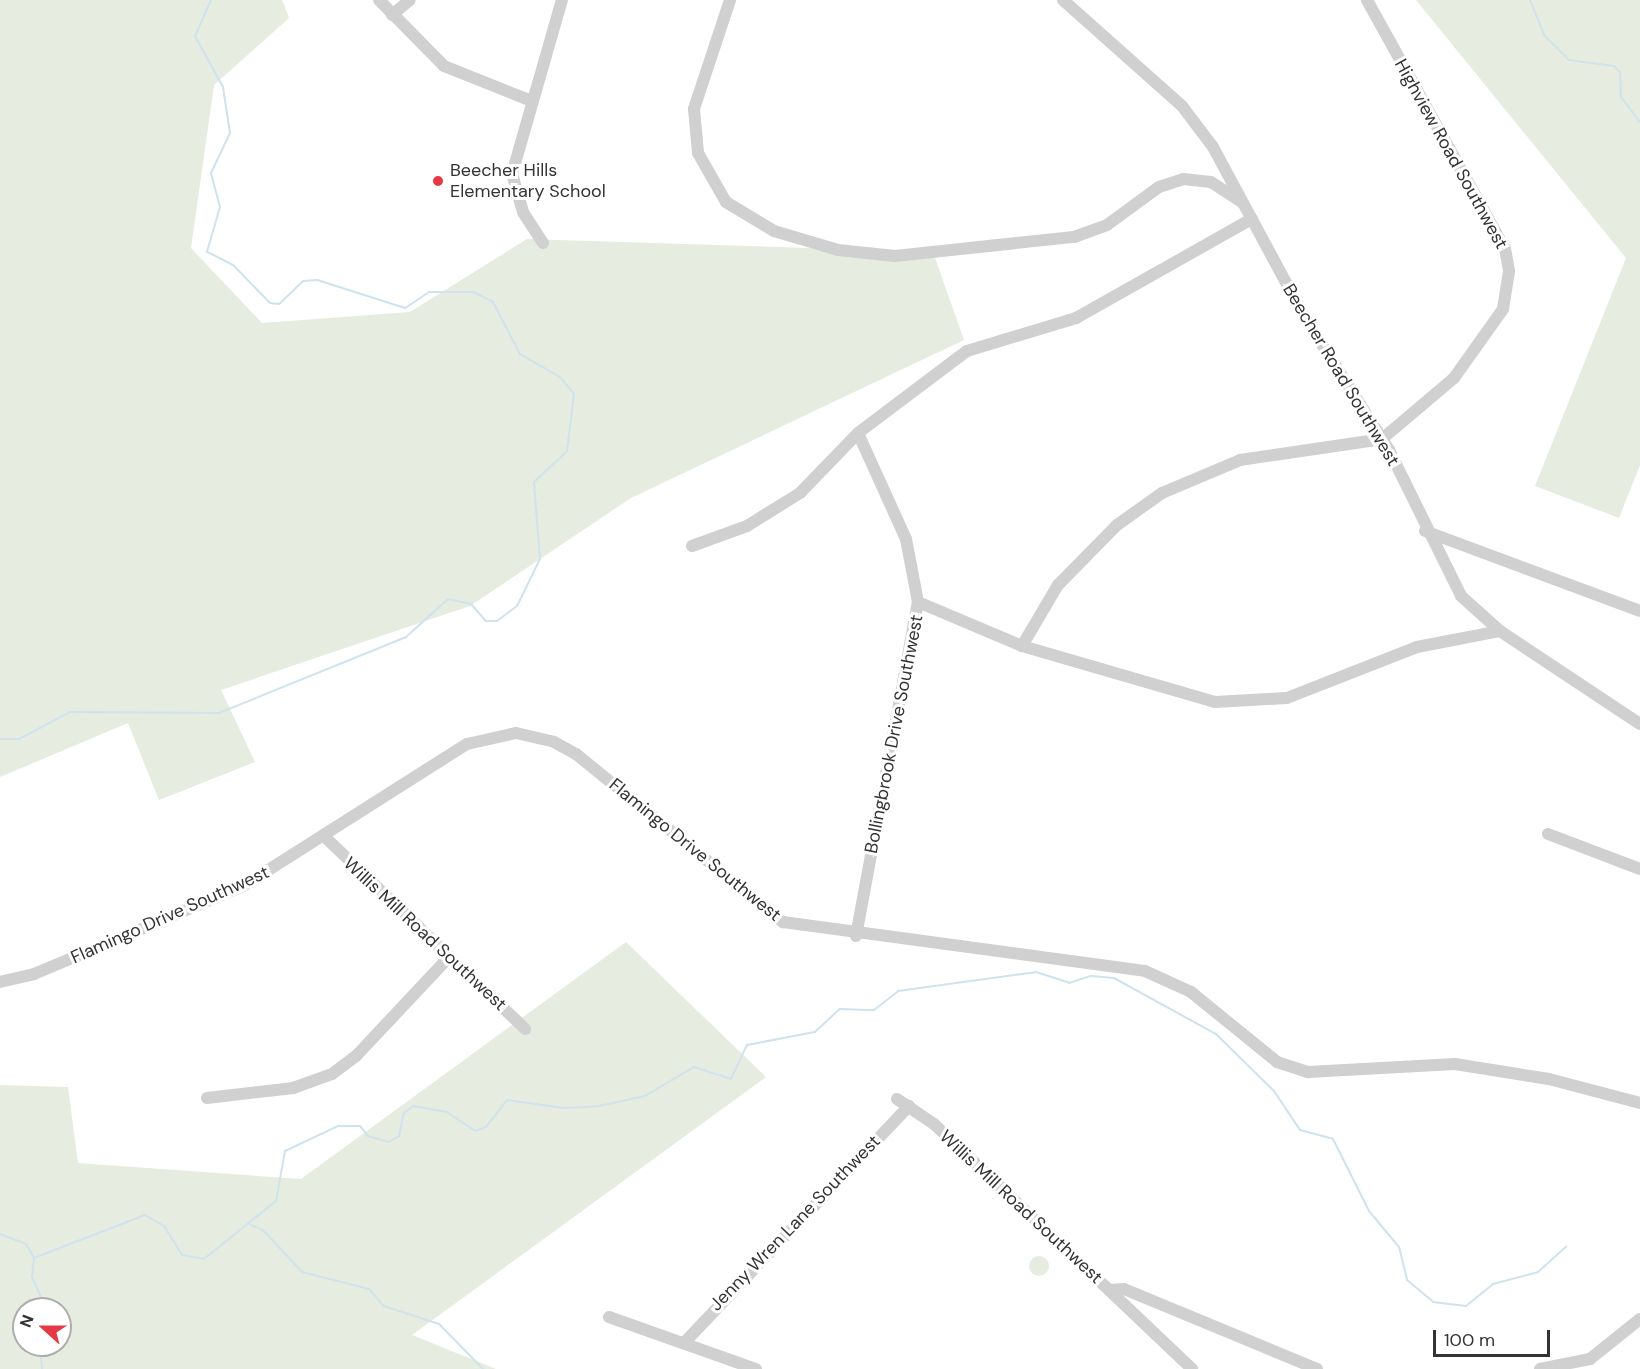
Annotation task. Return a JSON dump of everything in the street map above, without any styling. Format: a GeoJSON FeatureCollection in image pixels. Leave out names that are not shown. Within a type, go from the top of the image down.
{"type":"FeatureCollection","features":[{"type":"Feature","properties":{"kind":"street"},"geometry":{"type":"LineString","coordinates":[[379,0],[444,66],[529,100]]}},
{"type":"Feature","properties":{"kind":"street"},"geometry":{"type":"LineString","coordinates":[[392,15],[410,0]]}},
{"type":"Feature","properties":{"kind":"street"},"geometry":{"type":"LineString","coordinates":[[543,243],[523,212],[512,174],[529,100],[562,0]]}},
{"type":"Feature","properties":{"kind":"street"},"geometry":{"type":"LineString","coordinates":[[730,0],[694,110],[698,153],[726,202],[774,231],[838,250],[895,256],[1074,237],[1107,225],[1159,188],[1183,179],[1210,182],[1243,203]]}},
{"type":"Feature","properties":{"kind":"street","name":"Beecher Road Southwest"},"geometry":{"type":"LineString","coordinates":[[1063,0],[1182,106],[1214,147],[1252,219],[1382,439],[1425,531],[1461,596],[1500,631],[1640,724]]}},
{"type":"Feature","properties":{"kind":"street","name":"Highview Road Southwest"},"geometry":{"type":"LineString","coordinates":[[1367,0],[1505,249],[1509,270],[1503,309],[1474,354],[1432,400],[1382,439]]}},
{"type":"Feature","properties":{"kind":"street"},"geometry":{"type":"LineString","coordinates":[[692,546],[747,526],[800,493],[858,433],[967,351],[1076,318],[1252,219]]}},
{"type":"Feature","properties":{"kind":"street","name":"Bollingbrook Drive Southwest"},"geometry":{"type":"LineString","coordinates":[[856,936],[918,602],[906,539],[858,433]]}},
{"type":"Feature","properties":{"kind":"street"},"geometry":{"type":"LineString","coordinates":[[1022,646],[1075,564],[1117,525],[1162,493],[1263,455],[1382,439]]}},
{"type":"Feature","properties":{"kind":"street"},"geometry":{"type":"LineString","coordinates":[[1425,531],[1640,611]]}},
{"type":"Feature","properties":{"kind":"street"},"geometry":{"type":"LineString","coordinates":[[918,602],[1022,646],[1203,700],[1254,703],[1305,693],[1417,647],[1500,631]]}},
{"type":"Feature","properties":{"kind":"street","name":"Flamingo Drive Southwest"},"geometry":{"type":"LineString","coordinates":[[0,982],[34,974],[243,886],[326,838],[467,744],[499,734],[532,735],[576,754],[772,917],[806,930],[1145,971],[1191,992],[1264,1054],[1300,1070],[1455,1064],[1549,1079],[1640,1103]]}},
{"type":"Feature","properties":{"kind":"street"},"geometry":{"type":"LineString","coordinates":[[1548,834],[1639,866]]}},
{"type":"Feature","properties":{"kind":"street","name":"Willis Mill Road Southwest"},"geometry":{"type":"LineString","coordinates":[[326,838],[525,1029]]}},
{"type":"Feature","properties":{"kind":"street"},"geometry":{"type":"LineString","coordinates":[[207,1098],[293,1088],[332,1074],[357,1055],[449,957]]}},
{"type":"Feature","properties":{"kind":"street","name":"Willis Mill Road Southwest"},"geometry":{"type":"LineString","coordinates":[[897,1099],[909,1106],[1108,1290],[1124,1289],[1317,1369]]}},
{"type":"Feature","properties":{"kind":"street","name":"Jenny Wren Lane Southwest"},"geometry":{"type":"LineString","coordinates":[[684,1343],[909,1106]]}},
{"type":"Feature","properties":{"kind":"street"},"geometry":{"type":"LineString","coordinates":[[1108,1290],[1192,1369]]}},
{"type":"Feature","properties":{"kind":"street"},"geometry":{"type":"LineString","coordinates":[[609,1317],[756,1369]]}},
{"type":"Feature","properties":{"kind":"street"},"geometry":{"type":"LineString","coordinates":[[1540,1369],[1590,1359],[1640,1319]]}},
{"type":"Feature","properties":{"kind":"shaded area"},"geometry":{"type":"Polygon","coordinates":[[[0,0],[282,0],[289,18],[214,85],[191,248],[262,323],[410,312],[527,239],[933,252],[964,340],[631,498],[470,606],[221,690],[255,762],[159,800],[128,723],[0,777],[0,0]]]}},
{"type":"Feature","properties":{"kind":"shaded area"},"geometry":{"type":"Polygon","coordinates":[[[1416,0],[1640,0],[1640,465],[1619,518],[1535,486],[1626,258],[1416,0]]]}},
{"type":"Feature","properties":{"kind":"shaded area"},"geometry":{"type":"Polygon","coordinates":[[[626,942],[766,1077],[412,1335],[496,1369],[0,1369],[0,1085],[68,1087],[78,1163],[301,1179],[626,942]]]}},
{"type":"Feature","properties":{"kind":"shaded area"},"geometry":{"type":"Polygon","coordinates":[[[1035,1256],[1043,1256],[1049,1262],[1049,1270],[1043,1276],[1035,1276],[1029,1270],[1029,1262],[1035,1256]]]}},
{"type":"Feature","properties":{"kind":"waterway"},"geometry":{"type":"LineString","coordinates":[[0,739],[19,739],[70,712],[219,713],[406,637],[448,599],[471,604],[486,621],[497,621],[517,606],[540,559],[534,482],[567,451],[574,394],[560,377],[520,354],[493,302],[473,292],[429,292],[405,308],[317,280],[303,281],[279,304],[270,303],[233,265],[207,252],[220,207],[211,173],[230,133],[223,87],[195,36],[211,0]]}},
{"type":"Feature","properties":{"kind":"waterway"},"geometry":{"type":"LineString","coordinates":[[1530,0],[1544,35],[1569,60],[1614,66],[1620,72],[1621,97],[1640,122]]}},
{"type":"Feature","properties":{"kind":"waterway"},"geometry":{"type":"LineString","coordinates":[[34,1258],[145,1215],[164,1226],[182,1255],[204,1259],[276,1201],[285,1151],[338,1126],[360,1126],[368,1136],[389,1142],[399,1136],[404,1113],[413,1106],[447,1112],[475,1131],[486,1127],[507,1100],[564,1108],[599,1106],[645,1096],[694,1067],[731,1079],[747,1045],[815,1032],[840,1009],[874,1010],[898,991],[1036,972],[1069,983],[1091,976],[1114,978],[1216,1034],[1274,1091],[1300,1130],[1333,1139],[1369,1211],[1399,1247],[1407,1280],[1433,1302],[1466,1306],[1493,1284],[1538,1272],[1566,1247]]}},
{"type":"Feature","properties":{"kind":"waterway"},"geometry":{"type":"LineString","coordinates":[[251,1225],[263,1230],[302,1272],[369,1289],[384,1306],[439,1324],[483,1369]]}},
{"type":"Feature","properties":{"kind":"waterway"},"geometry":{"type":"LineString","coordinates":[[0,1234],[26,1244],[34,1258]]}},
{"type":"Feature","properties":{"kind":"waterway"},"geometry":{"type":"LineString","coordinates":[[34,1258],[32,1277],[41,1297]]}},
{"type":"Feature","properties":{"kind":"waterway"},"geometry":{"type":"LineString","coordinates":[[41,1357],[42,1369]]}},
{"type":"Feature","properties":{"kind":"place","name":"Beecher Hills Elementary School"},"geometry":{"type":"Point","coordinates":[438,181]}}]}
